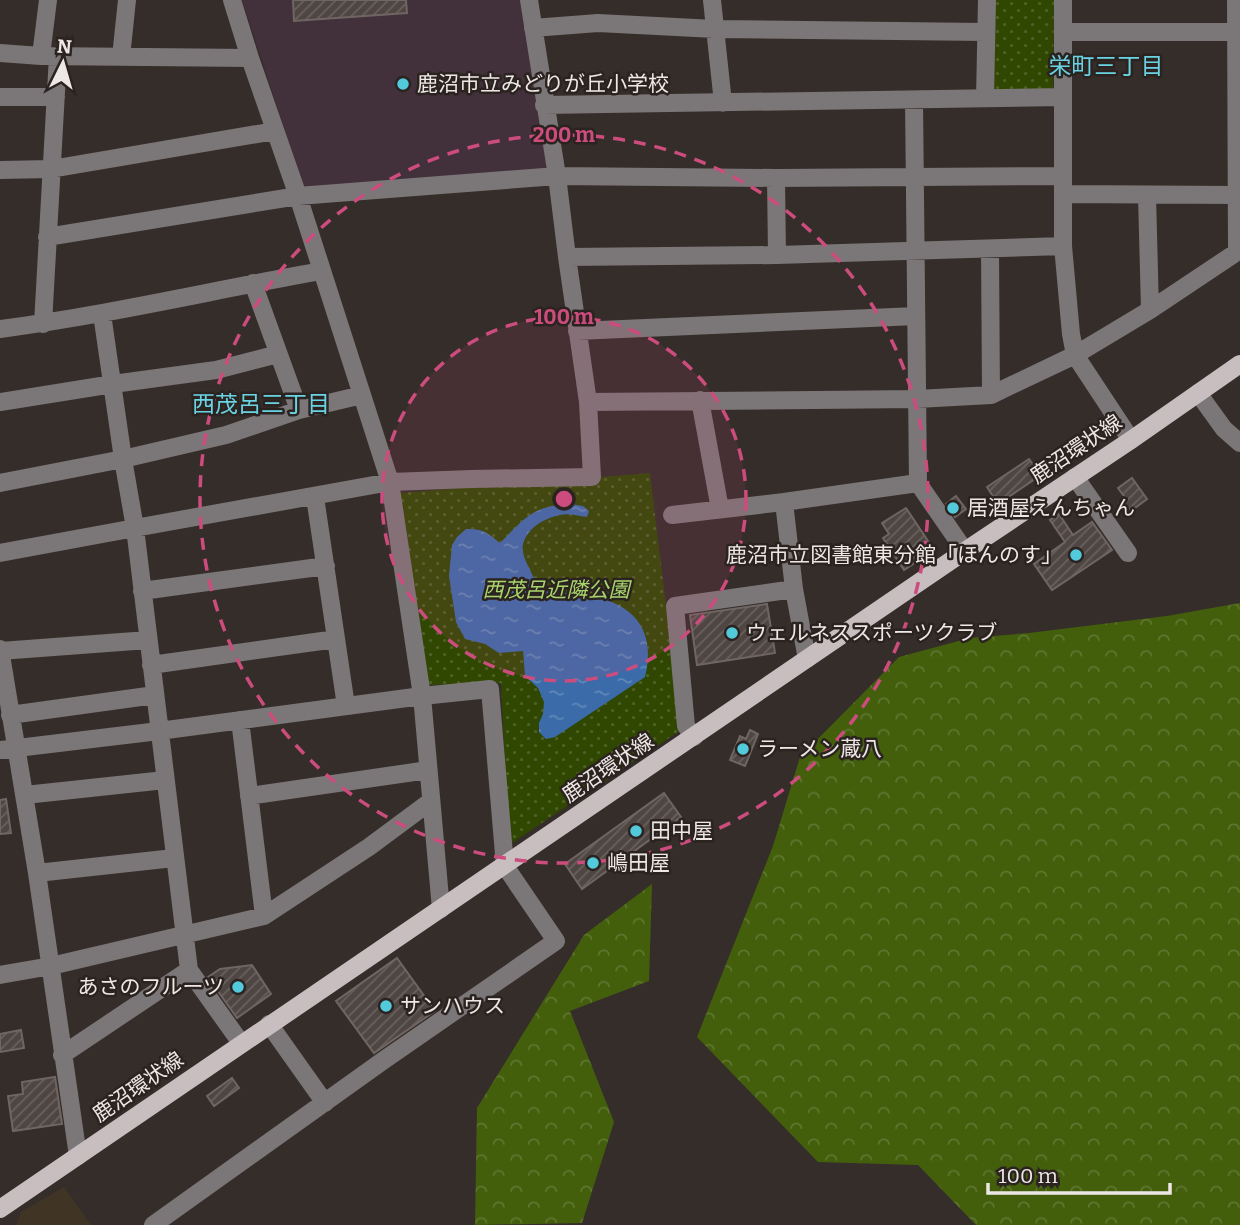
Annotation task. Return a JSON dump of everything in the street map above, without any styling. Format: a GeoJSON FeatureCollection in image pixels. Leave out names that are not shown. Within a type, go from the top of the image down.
{"type":"FeatureCollection","features":[{"type":"Feature","properties":{"kind":"main road","name":"鹿沼環状線"},"geometry":{"type":"LineString","coordinates":[[0,1209],[1240,364]]}},
{"type":"Feature","properties":{"kind":"street"},"geometry":{"type":"LineString","coordinates":[[43,324],[55,97],[48,0]]}},
{"type":"Feature","properties":{"kind":"street"},"geometry":{"type":"LineString","coordinates":[[121,57],[127,0]]}},
{"type":"Feature","properties":{"kind":"street"},"geometry":{"type":"LineString","coordinates":[[232,0],[390,482],[422,696],[441,909]]}},
{"type":"Feature","properties":{"kind":"street"},"geometry":{"type":"LineString","coordinates":[[0,553],[390,482],[592,477],[588,402],[557,176],[529,0]]}},
{"type":"Feature","properties":{"kind":"street"},"geometry":{"type":"LineString","coordinates":[[712,0],[723,103]]}},
{"type":"Feature","properties":{"kind":"street"},"geometry":{"type":"LineString","coordinates":[[985,99],[987,0]]}},
{"type":"Feature","properties":{"kind":"street"},"geometry":{"type":"LineString","coordinates":[[1063,0],[1063,246],[1071,334],[1075,355],[1131,440]]}},
{"type":"Feature","properties":{"kind":"street"},"geometry":{"type":"LineString","coordinates":[[588,402],[917,399],[991,395],[1075,355],[1150,310],[1239,251],[1236,0]]}},
{"type":"Feature","properties":{"kind":"street"},"geometry":{"type":"LineString","coordinates":[[533,28],[598,23],[715,29],[986,32]]}},
{"type":"Feature","properties":{"kind":"street"},"geometry":{"type":"LineString","coordinates":[[1063,32],[1238,32]]}},
{"type":"Feature","properties":{"kind":"street"},"geometry":{"type":"LineString","coordinates":[[0,53],[250,58]]}},
{"type":"Feature","properties":{"kind":"street"},"geometry":{"type":"LineString","coordinates":[[0,97],[55,97]]}},
{"type":"Feature","properties":{"kind":"street"},"geometry":{"type":"LineString","coordinates":[[544,105],[1063,97]]}},
{"type":"Feature","properties":{"kind":"street"},"geometry":{"type":"LineString","coordinates":[[914,100],[918,483],[965,551]]}},
{"type":"Feature","properties":{"kind":"street"},"geometry":{"type":"LineString","coordinates":[[0,170],[51,169],[275,131]]}},
{"type":"Feature","properties":{"kind":"street"},"geometry":{"type":"LineString","coordinates":[[47,237],[298,196],[557,176],[1063,176]]}},
{"type":"Feature","properties":{"kind":"street"},"geometry":{"type":"LineString","coordinates":[[776,178],[777,255]]}},
{"type":"Feature","properties":{"kind":"street"},"geometry":{"type":"LineString","coordinates":[[1063,194],[1237,195]]}},
{"type":"Feature","properties":{"kind":"street"},"geometry":{"type":"LineString","coordinates":[[1147,195],[1150,310]]}},
{"type":"Feature","properties":{"kind":"street"},"geometry":{"type":"LineString","coordinates":[[566,257],[777,255],[1063,246]]}},
{"type":"Feature","properties":{"kind":"street"},"geometry":{"type":"LineString","coordinates":[[990,249],[991,395]]}},
{"type":"Feature","properties":{"kind":"street"},"geometry":{"type":"LineString","coordinates":[[0,329],[102,314],[321,271]]}},
{"type":"Feature","properties":{"kind":"street"},"geometry":{"type":"LineString","coordinates":[[253,283],[299,410]]}},
{"type":"Feature","properties":{"kind":"street"},"geometry":{"type":"LineString","coordinates":[[102,314],[135,527],[189,970],[241,1044]]}},
{"type":"Feature","properties":{"kind":"street"},"geometry":{"type":"LineString","coordinates":[[577,331],[916,316]]}},
{"type":"Feature","properties":{"kind":"street"},"geometry":{"type":"LineString","coordinates":[[0,402],[216,370],[278,354]]}},
{"type":"Feature","properties":{"kind":"street"},"geometry":{"type":"LineString","coordinates":[[1198,393],[1224,429],[1240,443]]}},
{"type":"Feature","properties":{"kind":"street"},"geometry":{"type":"LineString","coordinates":[[0,483],[123,460],[226,435],[299,410],[362,395]]}},
{"type":"Feature","properties":{"kind":"street"},"geometry":{"type":"LineString","coordinates":[[700,400],[720,509]]}},
{"type":"Feature","properties":{"kind":"street"},"geometry":{"type":"LineString","coordinates":[[1075,477],[1128,552]]}},
{"type":"Feature","properties":{"kind":"street"},"geometry":{"type":"LineString","coordinates":[[672,515],[918,483]]}},
{"type":"Feature","properties":{"kind":"street"},"geometry":{"type":"LineString","coordinates":[[315,497],[346,706]]}},
{"type":"Feature","properties":{"kind":"street"},"geometry":{"type":"LineString","coordinates":[[785,502],[794,589],[807,659]]}},
{"type":"Feature","properties":{"kind":"street"},"geometry":{"type":"LineString","coordinates":[[142,591],[326,566]]}},
{"type":"Feature","properties":{"kind":"street"},"geometry":{"type":"LineString","coordinates":[[694,737],[687,726],[675,606],[794,589]]}},
{"type":"Feature","properties":{"kind":"street"},"geometry":{"type":"LineString","coordinates":[[151,665],[336,639]]}},
{"type":"Feature","properties":{"kind":"street"},"geometry":{"type":"LineString","coordinates":[[78,1156],[25,795],[9,749],[10,715],[0,650],[148,640]]}},
{"type":"Feature","properties":{"kind":"street"},"geometry":{"type":"LineString","coordinates":[[9,749],[490,689],[505,866],[556,941],[153,1225]]}},
{"type":"Feature","properties":{"kind":"street"},"geometry":{"type":"LineString","coordinates":[[10,715],[155,695]]}},
{"type":"Feature","properties":{"kind":"street"},"geometry":{"type":"LineString","coordinates":[[240,720],[264,916]]}},
{"type":"Feature","properties":{"kind":"street"},"geometry":{"type":"LineString","coordinates":[[250,796],[428,770]]}},
{"type":"Feature","properties":{"kind":"street"},"geometry":{"type":"LineString","coordinates":[[25,795],[165,780]]}},
{"type":"Feature","properties":{"kind":"street"},"geometry":{"type":"LineString","coordinates":[[0,975],[51,966],[264,916],[369,847],[431,801]]}},
{"type":"Feature","properties":{"kind":"street"},"geometry":{"type":"LineString","coordinates":[[37,873],[174,858]]}},
{"type":"Feature","properties":{"kind":"street"},"geometry":{"type":"LineString","coordinates":[[62,1055],[189,970]]}},
{"type":"Feature","properties":{"kind":"street"},"geometry":{"type":"LineString","coordinates":[[269,1024],[325,1103]]}},
{"type":"Feature","properties":{"kind":"shaded area","name":"鹿沼市立みどりが丘小学校"},"geometry":{"type":"Polygon","coordinates":[[[242,0],[524,0],[548,168],[542,173],[310,189],[303,185],[242,0]]]}},
{"type":"Feature","properties":{"kind":"shaded area"},"geometry":{"type":"Polygon","coordinates":[[[64,1187],[91,1225],[16,1225],[21,1212],[64,1187]]]}},
{"type":"Feature","properties":{"kind":"green space"},"geometry":{"type":"Polygon","coordinates":[[[991,0],[1054,0],[1053,87],[1047,93],[996,93],[989,86],[991,0]]]}},
{"type":"Feature","properties":{"kind":"green space","name":"西茂呂近隣公園"},"geometry":{"type":"Polygon","coordinates":[[[650,473],[681,730],[509,845],[501,683],[427,685],[400,493],[650,473]]]}},
{"type":"Feature","properties":{"kind":"green space"},"geometry":{"type":"Polygon","coordinates":[[[1240,603],[1240,1225],[976,1225],[918,1165],[818,1162],[697,1037],[773,846],[800,757],[899,657],[970,638],[1167,616],[1240,603]]]}},
{"type":"Feature","properties":{"kind":"green space"},"geometry":{"type":"Polygon","coordinates":[[[652,884],[649,981],[570,1011],[614,1122],[582,1223],[475,1225],[477,1108],[584,935],[652,884]]]}},
{"type":"Feature","properties":{"kind":"water"},"geometry":{"type":"Polygon","coordinates":[[[570,504],[583,506],[589,511],[587,517],[566,514],[554,516],[538,524],[525,538],[523,550],[531,573],[547,589],[606,600],[631,613],[645,634],[648,661],[645,677],[555,737],[546,739],[539,732],[544,702],[538,688],[525,676],[523,651],[499,653],[485,644],[465,639],[456,622],[449,576],[452,545],[466,529],[484,532],[500,543],[530,515],[547,507],[570,504]]]}},
{"type":"Feature","properties":{"kind":"building"},"geometry":{"type":"Polygon","coordinates":[[[293,0],[406,0],[407,13],[294,21],[293,0]]]}},
{"type":"Feature","properties":{"kind":"building"},"geometry":{"type":"Polygon","coordinates":[[[1029,459],[1041,475],[998,504],[987,487],[1029,459]]]}},
{"type":"Feature","properties":{"kind":"building"},"geometry":{"type":"Polygon","coordinates":[[[1132,478],[1147,499],[1127,514],[1119,504],[1126,499],[1118,488],[1132,478]]]}},
{"type":"Feature","properties":{"kind":"building","name":"居酒屋えんちゃん"},"geometry":{"type":"Polygon","coordinates":[[[956,496],[966,509],[955,517],[946,504],[956,496]]]}},
{"type":"Feature","properties":{"kind":"building"},"geometry":{"type":"Polygon","coordinates":[[[906,508],[934,550],[904,570],[883,538],[889,534],[882,523],[906,508]]]}},
{"type":"Feature","properties":{"kind":"building","name":"鹿沼市立図書館東分館「ほんのす」"},"geometry":{"type":"Polygon","coordinates":[[[1059,514],[1073,535],[1092,522],[1112,550],[1052,590],[1034,564],[1065,542],[1050,520],[1059,514]]]}},
{"type":"Feature","properties":{"kind":"building","name":"ウェルネススポーツクラブ"},"geometry":{"type":"Polygon","coordinates":[[[767,604],[775,653],[697,665],[690,615],[767,604]]]}},
{"type":"Feature","properties":{"kind":"building","name":"ラーメン蔵八"},"geometry":{"type":"Polygon","coordinates":[[[750,730],[758,734],[745,766],[730,760],[740,736],[746,739],[750,730]]]}},
{"type":"Feature","properties":{"kind":"building"},"geometry":{"type":"Polygon","coordinates":[[[664,793],[681,817],[582,889],[565,864],[664,793]]]}},
{"type":"Feature","properties":{"kind":"building"},"geometry":{"type":"Polygon","coordinates":[[[6,799],[11,833],[0,834],[0,800],[6,799]]]}},
{"type":"Feature","properties":{"kind":"building","name":"サンハウス"},"geometry":{"type":"Polygon","coordinates":[[[397,958],[435,1011],[374,1053],[336,1001],[397,958]]]}},
{"type":"Feature","properties":{"kind":"building","name":"あさのフルーツ"},"geometry":{"type":"Polygon","coordinates":[[[252,965],[271,994],[237,1018],[208,977],[220,969],[252,965]]]}},
{"type":"Feature","properties":{"kind":"building"},"geometry":{"type":"Polygon","coordinates":[[[21,1030],[24,1048],[0,1052],[0,1034],[21,1030]]]}},
{"type":"Feature","properties":{"kind":"building"},"geometry":{"type":"Polygon","coordinates":[[[55,1077],[62,1124],[13,1131],[8,1096],[23,1094],[22,1082],[55,1077]]]}},
{"type":"Feature","properties":{"kind":"building"},"geometry":{"type":"Polygon","coordinates":[[[232,1078],[239,1088],[214,1106],[207,1096],[232,1078]]]}},
{"type":"Feature","properties":{"kind":"place","name":"鹿沼市立みどりが丘小学校"},"geometry":{"type":"Point","coordinates":[403,84]}},
{"type":"Feature","properties":{"kind":"place","name":"居酒屋えんちゃん"},"geometry":{"type":"Point","coordinates":[953,508]}},
{"type":"Feature","properties":{"kind":"place","name":"鹿沼市立図書館東分館「ほんのす」"},"geometry":{"type":"Point","coordinates":[1076,555]}},
{"type":"Feature","properties":{"kind":"place","name":"ウェルネススポーツクラブ"},"geometry":{"type":"Point","coordinates":[732,633]}},
{"type":"Feature","properties":{"kind":"place","name":"ラーメン蔵八"},"geometry":{"type":"Point","coordinates":[743,749]}},
{"type":"Feature","properties":{"kind":"place","name":"田中屋"},"geometry":{"type":"Point","coordinates":[636,831]}},
{"type":"Feature","properties":{"kind":"place","name":"嶋田屋"},"geometry":{"type":"Point","coordinates":[593,863]}},
{"type":"Feature","properties":{"kind":"place","name":"あさのフルーツ"},"geometry":{"type":"Point","coordinates":[238,987]}},
{"type":"Feature","properties":{"kind":"place","name":"サンハウス"},"geometry":{"type":"Point","coordinates":[386,1006]}},
{"type":"Feature","properties":{"kind":"district","name":"栄町三丁目"},"geometry":{"type":"Point","coordinates":[1106,66]}},
{"type":"Feature","properties":{"kind":"district","name":"西茂呂三丁目"},"geometry":{"type":"Point","coordinates":[261,404]}}]}
